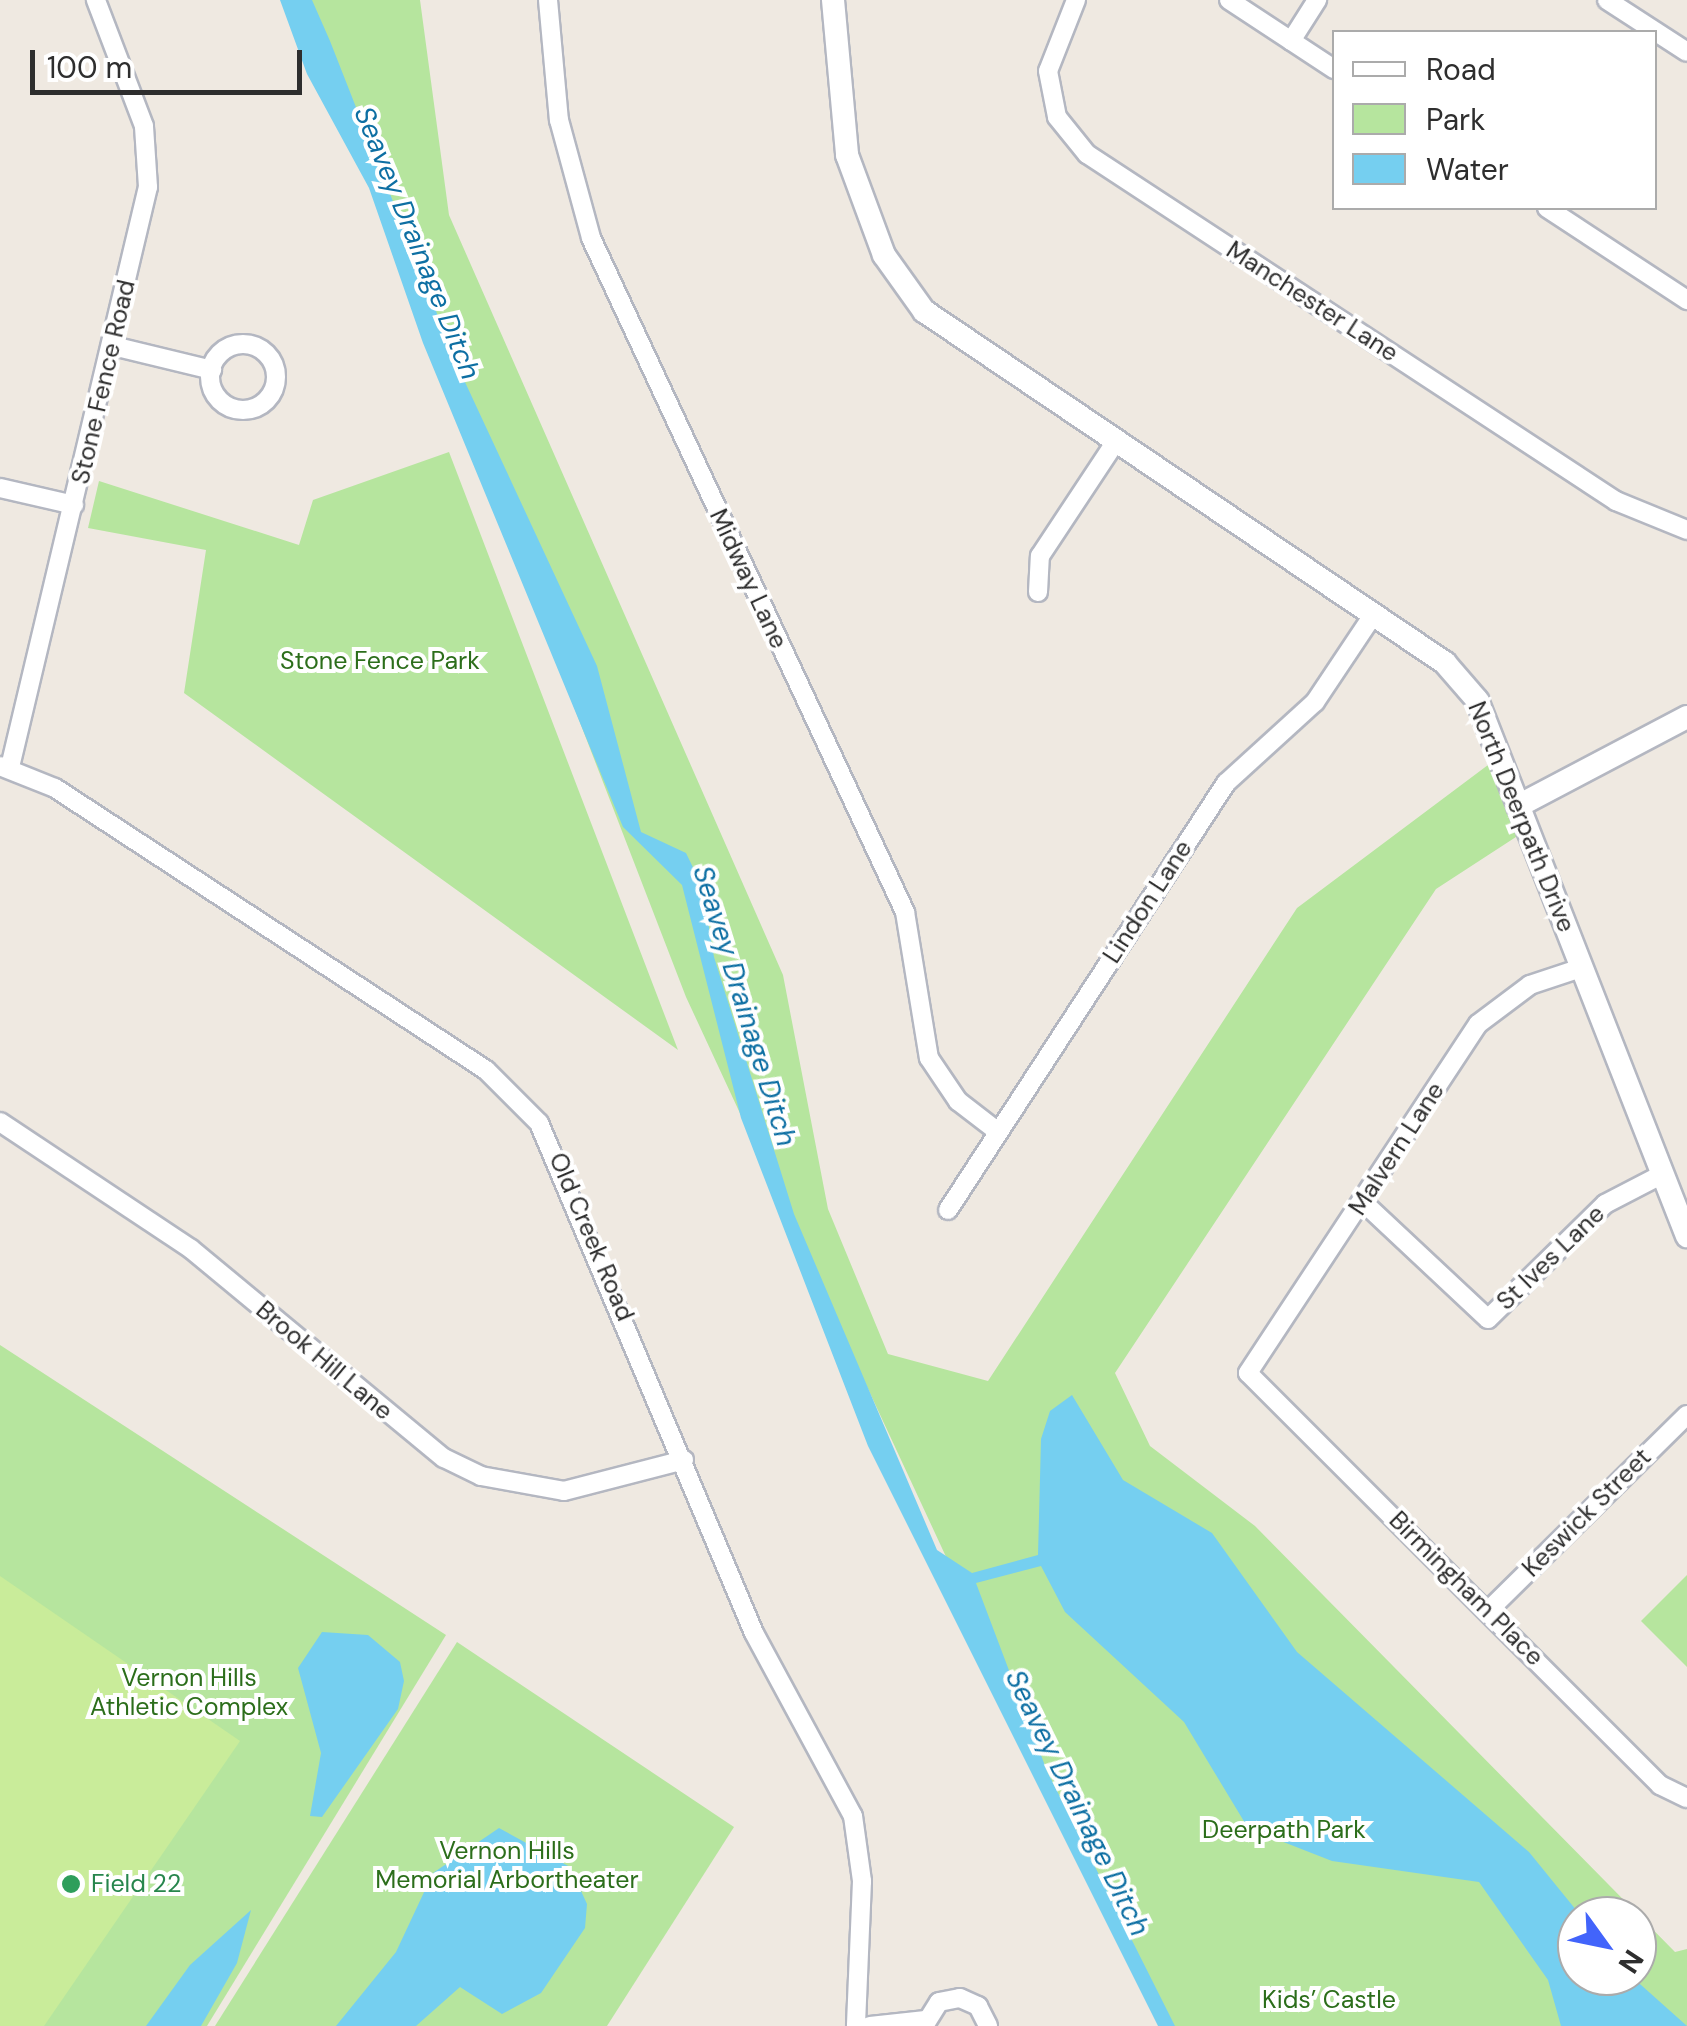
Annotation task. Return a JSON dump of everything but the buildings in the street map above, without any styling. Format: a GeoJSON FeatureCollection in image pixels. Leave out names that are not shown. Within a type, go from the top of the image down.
{"type":"FeatureCollection","features":[{"type":"Feature","properties":{"kind":"street","name":"Stone Fence Road"},"geometry":{"type":"LineString","coordinates":[[5,766],[112,346],[148,157],[137,98],[96,0]]}},
{"type":"Feature","properties":{"kind":"street","name":"Midway Lane"},"geometry":{"type":"LineString","coordinates":[[548,0],[559,120],[591,238],[905,912],[929,1058],[958,1100],[997,1131]]}},
{"type":"Feature","properties":{"kind":"street","name":"North Deerpath Drive"},"geometry":{"type":"LineString","coordinates":[[832,0],[847,155],[902,285],[943,330],[1374,615],[1460,678],[1518,806],[1687,1236]]}},
{"type":"Feature","properties":{"kind":"street","name":"Manchester Lane"},"geometry":{"type":"LineString","coordinates":[[1076,0],[1048,71],[1057,116],[1087,154],[1616,502],[1687,530]]}},
{"type":"Feature","properties":{"kind":"street"},"geometry":{"type":"LineString","coordinates":[[1229,0],[1332,68]]}},
{"type":"Feature","properties":{"kind":"street"},"geometry":{"type":"LineString","coordinates":[[1291,40],[1317,0]]}},
{"type":"Feature","properties":{"kind":"street"},"geometry":{"type":"LineString","coordinates":[[1608,0],[1654,30]]}},
{"type":"Feature","properties":{"kind":"street"},"geometry":{"type":"LineString","coordinates":[[1657,32],[1687,52]]}},
{"type":"Feature","properties":{"kind":"street"},"geometry":{"type":"LineString","coordinates":[[1550,210],[1687,300]]}},
{"type":"Feature","properties":{"kind":"street"},"geometry":{"type":"LineString","coordinates":[[112,346],[212,370]]}},
{"type":"Feature","properties":{"kind":"street"},"geometry":{"type":"LineString","coordinates":[[1038,592],[1040,556],[1114,444]]}},
{"type":"Feature","properties":{"kind":"street"},"geometry":{"type":"LineString","coordinates":[[0,488],[74,506]]}},
{"type":"Feature","properties":{"kind":"street","name":"Lindon Lane"},"geometry":{"type":"LineString","coordinates":[[948,1210],[1226,783],[1315,702],[1374,615]]}},
{"type":"Feature","properties":{"kind":"street"},"geometry":{"type":"LineString","coordinates":[[1518,806],[1687,716]]}},
{"type":"Feature","properties":{"kind":"street","name":"Old Creek Road"},"geometry":{"type":"LineString","coordinates":[[5,766],[165,858],[512,1092],[559,1155],[754,1633],[837,1778],[862,1882],[856,2026]]}},
{"type":"Feature","properties":{"kind":"street","name":"Malvern Lane"},"geometry":{"type":"LineString","coordinates":[[1248,1373],[1478,1024],[1530,985],[1581,968]]}},
{"type":"Feature","properties":{"kind":"street","name":"Brook Hill Lane"},"geometry":{"type":"LineString","coordinates":[[0,1122],[191,1249],[444,1458],[481,1476],[564,1492],[684,1460]]}},
{"type":"Feature","properties":{"kind":"street","name":"St Ives Lane"},"geometry":{"type":"LineString","coordinates":[[1363,1202],[1488,1319],[1605,1204],[1661,1175]]}},
{"type":"Feature","properties":{"kind":"street","name":"Birmingham Place"},"geometry":{"type":"LineString","coordinates":[[1248,1373],[1660,1785],[1687,1798]]}},
{"type":"Feature","properties":{"kind":"street","name":"Keswick Street"},"geometry":{"type":"LineString","coordinates":[[1488,1612],[1687,1415]]}},
{"type":"Feature","properties":{"kind":"street"},"geometry":{"type":"LineString","coordinates":[[870,2026],[925,2023],[940,2002],[960,1998],[978,2006],[988,2026]]}},
{"type":"Feature","properties":{"kind":"green space","name":"Deerpath Park"},"geometry":{"type":"Polygon","coordinates":[[[301,0],[420,0],[449,215],[783,975],[828,1209],[888,1354],[988,1381],[1297,908],[1492,762],[1519,835],[1436,889],[1115,1373],[1150,1446],[1255,1526],[1620,1896],[1557,1896],[1557,1996],[1657,1996],[1657,1934],[1675,1952],[1687,1949],[1687,2026],[1164,2026],[686,997],[301,0]]]}},
{"type":"Feature","properties":{"kind":"green space","name":"Stone Fence Park"},"geometry":{"type":"Polygon","coordinates":[[[449,452],[678,1050],[184,693],[206,550],[88,528],[99,481],[299,545],[313,500],[449,452]]]}},
{"type":"Feature","properties":{"kind":"green space","name":"Vernon Hills Athletic Complex"},"geometry":{"type":"Polygon","coordinates":[[[0,1345],[446,1635],[207,2026],[0,2026],[0,1345]]]}},
{"type":"Feature","properties":{"kind":"green space"},"geometry":{"type":"Polygon","coordinates":[[[1687,1575],[1687,1667],[1641,1621],[1687,1575]]]}},
{"type":"Feature","properties":{"kind":"green space","name":"Field 22"},"geometry":{"type":"Polygon","coordinates":[[[0,1576],[240,1741],[44,2026],[0,2026],[0,1576]]]}},
{"type":"Feature","properties":{"kind":"green space","name":"Vernon Hills Memorial Arbortheater"},"geometry":{"type":"Polygon","coordinates":[[[457,1642],[734,1827],[607,2026],[215,2026],[457,1642]]]}},
{"type":"Feature","properties":{"kind":"water"},"geometry":{"type":"Polygon","coordinates":[[[280,0],[312,0],[330,41],[458,367],[597,666],[641,832],[686,853],[702,886],[714,957],[794,1214],[937,1550],[972,1573],[1038,1555],[1041,1439],[1050,1411],[1072,1395],[1123,1480],[1212,1533],[1297,1652],[1529,1852],[1565,1896],[1557,1896],[1557,1996],[1653,1996],[1687,2026],[1561,2026],[1548,1980],[1479,1882],[1332,1861],[1248,1828],[1184,1722],[1065,1612],[1041,1566],[976,1583],[1047,1771],[1175,2026],[1158,2026],[868,1446],[741,1118],[682,885],[623,827],[423,343],[369,188],[307,74],[280,0]]]}},
{"type":"Feature","properties":{"kind":"water"},"geometry":{"type":"Polygon","coordinates":[[[322,1632],[368,1635],[400,1662],[404,1681],[398,1709],[322,1817],[310,1816],[321,1753],[298,1668],[322,1632]]]}},
{"type":"Feature","properties":{"kind":"water"},"geometry":{"type":"Polygon","coordinates":[[[499,1828],[570,1867],[587,1904],[585,1928],[541,1993],[502,2014],[460,1987],[416,2026],[336,2026],[396,1952],[433,1873],[499,1828]]]}},
{"type":"Feature","properties":{"kind":"water"},"geometry":{"type":"Polygon","coordinates":[[[251,1910],[237,1963],[201,2026],[146,2026],[190,1965],[251,1910]]]}},
{"type":"Feature","properties":{"kind":"place","name":"Field 22"},"geometry":{"type":"Point","coordinates":[71,1884]}},
{"type":"Feature","properties":{"kind":"water label","name":"Seavey Drainage Ditch"},"geometry":{"type":"Point","coordinates":[417,243]}},
{"type":"Feature","properties":{"kind":"water label","name":"Seavey Drainage Ditch"},"geometry":{"type":"Point","coordinates":[744,1006]}},
{"type":"Feature","properties":{"kind":"water label","name":"Seavey Drainage Ditch"},"geometry":{"type":"Point","coordinates":[1077,1803]}},
{"type":"Feature","properties":{"kind":"park label","name":"Kids’ Castle"},"geometry":{"type":"Point","coordinates":[1329,2000]}}]}
